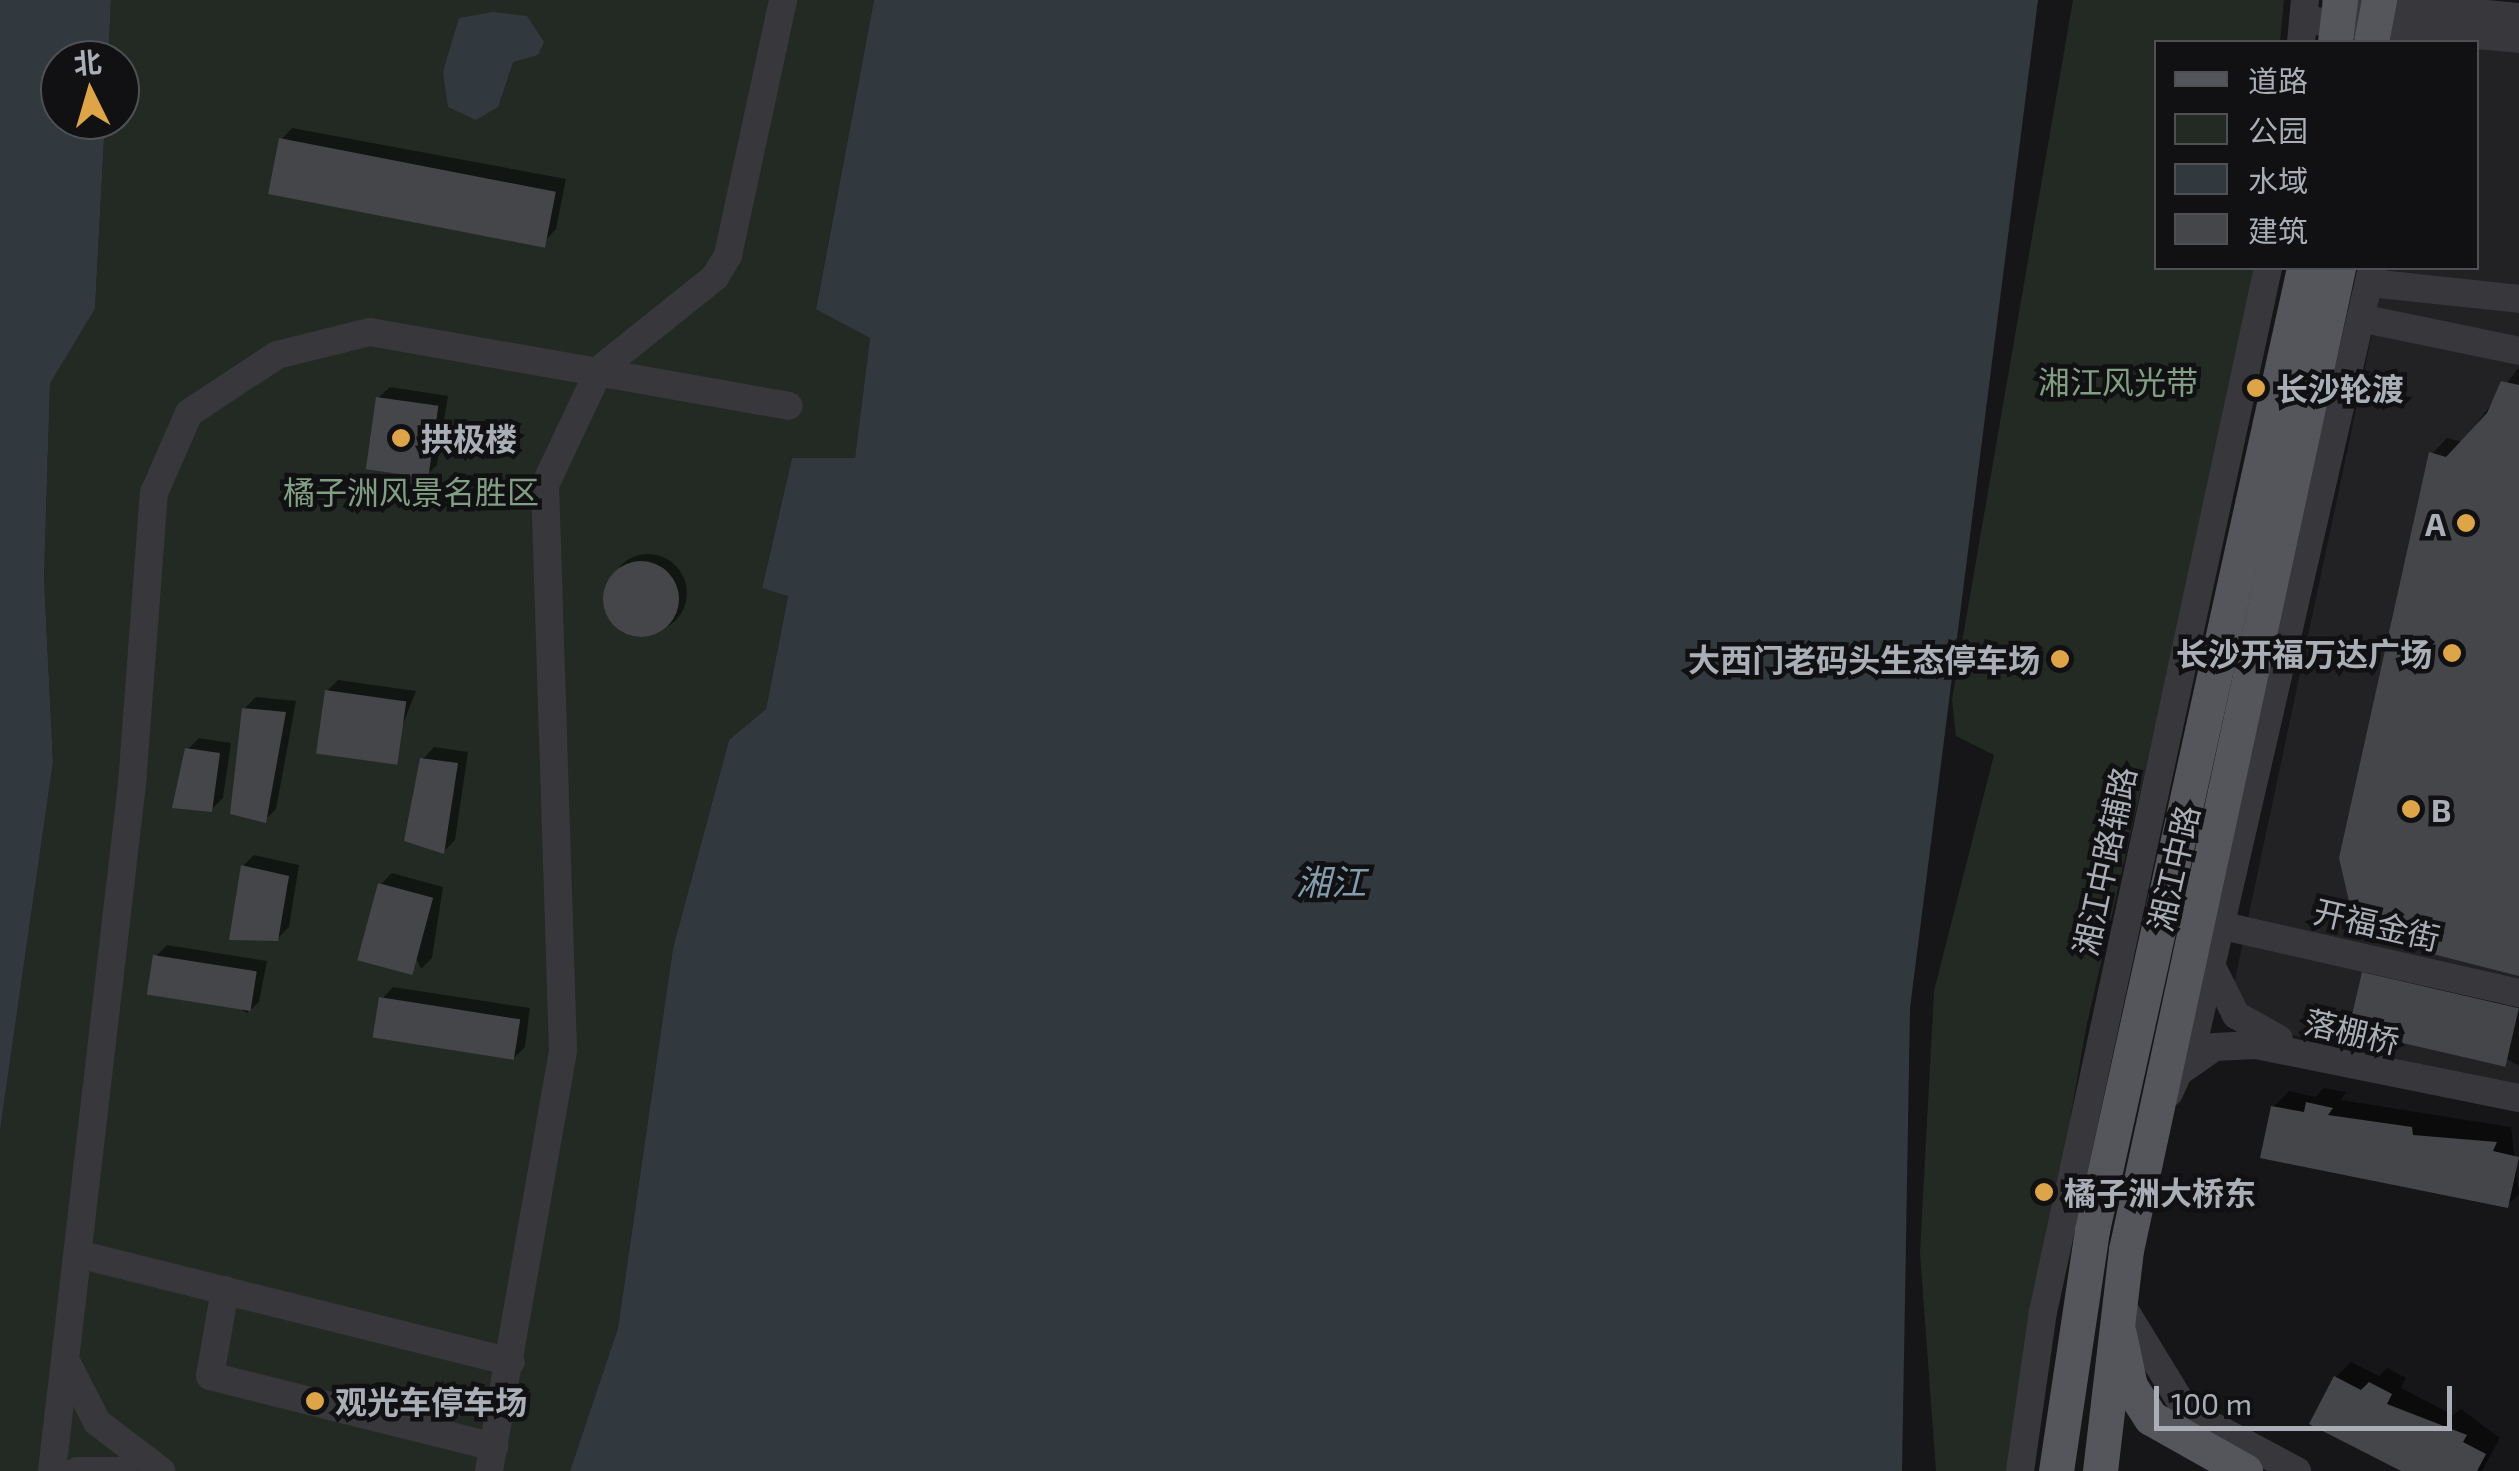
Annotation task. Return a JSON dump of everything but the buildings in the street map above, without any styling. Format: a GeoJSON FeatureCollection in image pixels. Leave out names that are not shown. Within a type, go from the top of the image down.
{"type":"FeatureCollection","features":[{"type":"Feature","properties":{"kind":"main road","name":"湘江中路"},"geometry":{"type":"LineString","coordinates":[[2056,1471],[2092,1230],[2304,270]]}},
{"type":"Feature","properties":{"kind":"main road","name":"湘江中路"},"geometry":{"type":"LineString","coordinates":[[2100,1471],[2117,1296],[2338,270]]}},
{"type":"Feature","properties":{"kind":"main road"},"geometry":{"type":"LineString","coordinates":[[2117,1296],[2121,1351],[2140,1402],[2169,1431],[2245,1471]]}},
{"type":"Feature","properties":{"kind":"street"},"geometry":{"type":"LineString","coordinates":[[225,1290],[210,1376],[491,1459],[563,1050],[545,485],[599,370],[715,277],[728,255],[783,0]]}},
{"type":"Feature","properties":{"kind":"street"},"geometry":{"type":"LineString","coordinates":[[2325,16],[2414,20],[2519,17]]}},
{"type":"Feature","properties":{"kind":"street"},"geometry":{"type":"LineString","coordinates":[[2414,20],[2519,39]]}},
{"type":"Feature","properties":{"kind":"street","name":"湘江中路辅路"},"geometry":{"type":"LineString","coordinates":[[2020,1471],[2043,1312],[2268,270]]}},
{"type":"Feature","properties":{"kind":"street"},"geometry":{"type":"LineString","coordinates":[[2371,275],[2519,299]]}},
{"type":"Feature","properties":{"kind":"street","name":"湘江中路"},"geometry":{"type":"LineString","coordinates":[[2152,1120],[2180,1074],[2211,964],[2365,319],[2371,275]]}},
{"type":"Feature","properties":{"kind":"street"},"geometry":{"type":"LineString","coordinates":[[2365,319],[2519,351]]}},
{"type":"Feature","properties":{"kind":"street"},"geometry":{"type":"LineString","coordinates":[[52,1471],[78,1254],[154,493],[172,437],[220,385],[319,338],[370,332],[790,406]]}},
{"type":"Feature","properties":{"kind":"street","name":"开福金街"},"geometry":{"type":"LineString","coordinates":[[2219,925],[2519,993]]}},
{"type":"Feature","properties":{"kind":"street","name":"落棚桥"},"geometry":{"type":"LineString","coordinates":[[2211,964],[2225,1002],[2259,1033],[2519,1097]]}},
{"type":"Feature","properties":{"kind":"street","name":"落棚桥"},"geometry":{"type":"LineString","coordinates":[[2180,1074],[2214,1047],[2256,1045],[2519,1097]]}},
{"type":"Feature","properties":{"kind":"street"},"geometry":{"type":"LineString","coordinates":[[78,1254],[511,1362]]}},
{"type":"Feature","properties":{"kind":"street"},"geometry":{"type":"LineString","coordinates":[[2117,1296],[2187,1412],[2289,1469]]}},
{"type":"Feature","properties":{"kind":"street"},"geometry":{"type":"LineString","coordinates":[[67,1353],[84,1406],[161,1471]]}},
{"type":"Feature","properties":{"kind":"street"},"geometry":{"type":"LineString","coordinates":[[76,1471],[122,1471]]}},
{"type":"Feature","properties":{"kind":"shaded area"},"geometry":{"type":"Polygon","coordinates":[[[2479,48],[2519,48],[2519,1087],[2270,1030],[2233,989],[2386,270],[2479,270],[2479,48]]]}},
{"type":"Feature","properties":{"kind":"green space","name":"橘子洲风景名胜区"},"geometry":{"type":"Polygon","coordinates":[[[111,0],[874,0],[816,308],[870,338],[855,459],[792,458],[762,587],[788,595],[766,709],[729,740],[673,948],[618,1328],[570,1471],[0,1471],[0,1131],[53,762],[44,578],[50,382],[95,309],[104,140],[140,140],[140,40],[109,40],[111,0]]]}},
{"type":"Feature","properties":{"kind":"green space","name":"湘江风光带"},"geometry":{"type":"Polygon","coordinates":[[[2073,0],[2284,0],[2280,40],[2154,40],[2154,270],[2257,270],[2086,1028],[2009,1471],[1936,1471],[1920,1253],[1934,991],[1994,755],[1956,736],[1952,700],[2073,0]]]}},
{"type":"Feature","properties":{"kind":"water"},"geometry":{"type":"Polygon","coordinates":[[[0,0],[111,0],[109,40],[40,40],[40,140],[104,140],[95,309],[50,383],[44,578],[53,762],[0,1131],[0,0]]]}},
{"type":"Feature","properties":{"kind":"water","name":"湘江"},"geometry":{"type":"Polygon","coordinates":[[[874,0],[2038,0],[1910,1008],[1902,1471],[570,1471],[618,1328],[673,948],[729,740],[766,709],[788,596],[762,588],[792,458],[855,458],[870,338],[816,309],[874,0]]]}},
{"type":"Feature","properties":{"kind":"water"},"geometry":{"type":"Polygon","coordinates":[[[493,12],[527,16],[544,42],[538,55],[513,62],[498,107],[476,120],[448,107],[443,72],[459,18],[493,12]]]}},
{"type":"Feature","properties":{"kind":"place","name":"长沙轮渡"},"geometry":{"type":"Point","coordinates":[2256,388]}},
{"type":"Feature","properties":{"kind":"place","name":"拱极楼"},"geometry":{"type":"Point","coordinates":[401,438]}},
{"type":"Feature","properties":{"kind":"place","name":"A"},"geometry":{"type":"Point","coordinates":[2466,523]}},
{"type":"Feature","properties":{"kind":"place","name":"长沙开福万达广场"},"geometry":{"type":"Point","coordinates":[2452,653]}},
{"type":"Feature","properties":{"kind":"place","name":"大西门老码头生态停车场"},"geometry":{"type":"Point","coordinates":[2060,659]}},
{"type":"Feature","properties":{"kind":"place","name":"B"},"geometry":{"type":"Point","coordinates":[2411,809]}},
{"type":"Feature","properties":{"kind":"place","name":"橘子洲大桥东"},"geometry":{"type":"Point","coordinates":[2044,1192]}},
{"type":"Feature","properties":{"kind":"place","name":"观光车停车场"},"geometry":{"type":"Point","coordinates":[315,1401]}}]}
